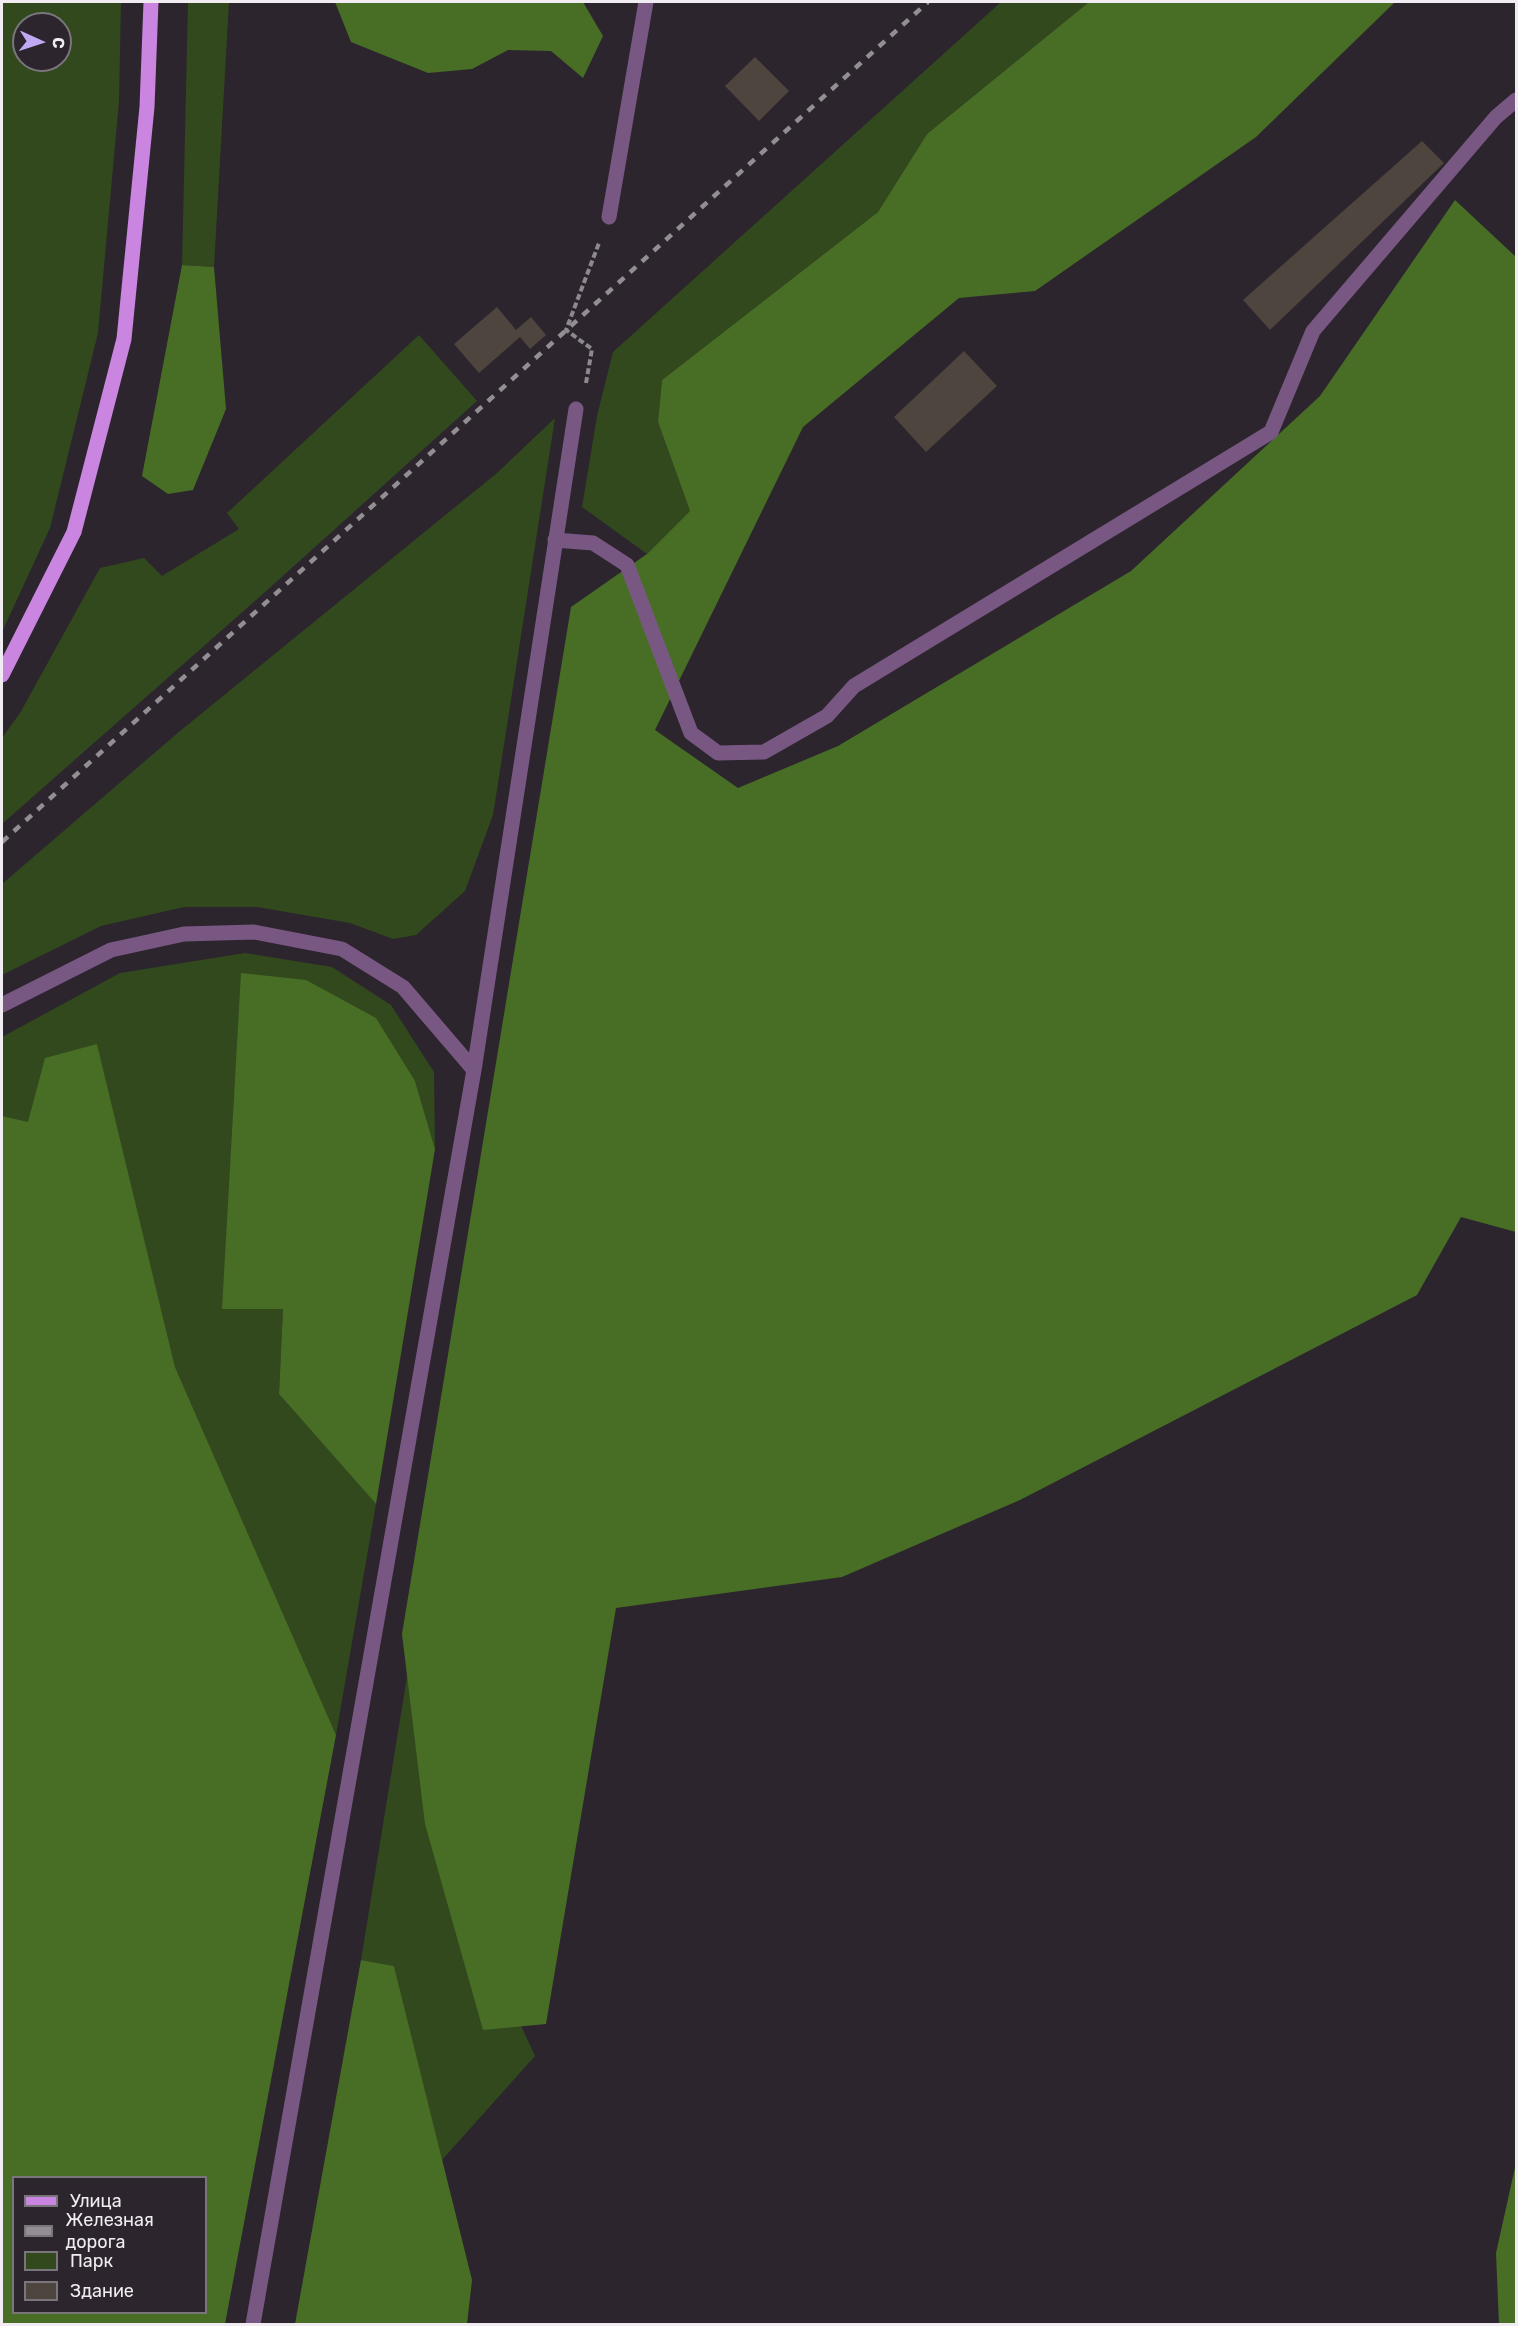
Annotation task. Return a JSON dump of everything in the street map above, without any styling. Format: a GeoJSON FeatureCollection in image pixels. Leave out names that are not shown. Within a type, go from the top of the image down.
{"type":"FeatureCollection","features":[{"type":"Feature","properties":{"kind":"main road"},"geometry":{"type":"LineString","coordinates":[[2,675],[74,532],[124,339],[147,107],[151,2]]}},
{"type":"Feature","properties":{"kind":"street"},"geometry":{"type":"LineString","coordinates":[[609,217],[646,2]]}},
{"type":"Feature","properties":{"kind":"street"},"geometry":{"type":"LineString","coordinates":[[555,540],[593,543],[627,565],[691,733],[718,753],[764,752],[827,716],[854,686],[1270,432],[1313,331],[1496,117],[1516,100]]}},
{"type":"Feature","properties":{"kind":"street"},"geometry":{"type":"LineString","coordinates":[[253,2325],[474,1070],[576,409]]}},
{"type":"Feature","properties":{"kind":"street"},"geometry":{"type":"LineString","coordinates":[[2,1005],[111,950],[184,934],[254,932],[342,949],[403,987],[474,1070]]}},
{"type":"Feature","properties":{"kind":"path"},"geometry":{"type":"LineString","coordinates":[[576,409],[588,375],[592,349],[566,330],[609,217]]}},
{"type":"Feature","properties":{"kind":"green space"},"geometry":{"type":"Polygon","coordinates":[[[2,2],[121,2],[119,101],[98,333],[50,528],[2,632],[2,2]]]}},
{"type":"Feature","properties":{"kind":"green space"},"geometry":{"type":"Polygon","coordinates":[[[188,2],[229,2],[214,267],[182,265],[188,2]]]}},
{"type":"Feature","properties":{"kind":"green space"},"geometry":{"type":"Polygon","coordinates":[[[335,2],[583,2],[603,36],[583,78],[551,51],[508,50],[472,69],[428,73],[351,42],[335,2]]]}},
{"type":"Feature","properties":{"kind":"green space"},"geometry":{"type":"Polygon","coordinates":[[[1001,2],[1089,2],[927,134],[878,212],[662,380],[658,422],[690,511],[647,554],[582,507],[597,416],[613,352],[1001,2]]]}},
{"type":"Feature","properties":{"kind":"green space"},"geometry":{"type":"Polygon","coordinates":[[[1089,2],[1395,2],[1256,137],[1035,291],[959,298],[803,427],[655,730],[738,788],[838,746],[1131,571],[1320,396],[1455,200],[1516,257],[1516,1232],[1461,1217],[1417,1295],[1020,1500],[842,1577],[616,1608],[546,2024],[483,2030],[425,1824],[402,1634],[571,607],[647,554],[690,511],[658,422],[662,380],[878,212],[927,134],[1089,2]]]}},
{"type":"Feature","properties":{"kind":"green space"},"geometry":{"type":"Polygon","coordinates":[[[182,265],[214,267],[226,409],[193,490],[168,494],[142,476],[182,265]]]}},
{"type":"Feature","properties":{"kind":"green space"},"geometry":{"type":"Polygon","coordinates":[[[419,335],[477,401],[2,824],[2,738],[20,713],[100,568],[144,558],[162,576],[239,529],[227,513],[419,335]]]}},
{"type":"Feature","properties":{"kind":"green space"},"geometry":{"type":"Polygon","coordinates":[[[555,418],[493,815],[465,891],[416,935],[393,939],[350,923],[257,907],[184,907],[101,926],[2,975],[2,884],[180,731],[497,473],[555,418]]]}},
{"type":"Feature","properties":{"kind":"green space"},"geometry":{"type":"Polygon","coordinates":[[[245,953],[332,967],[391,1005],[434,1072],[435,1149],[415,1081],[222,1309],[283,1309],[279,1394],[376,1504],[336,1735],[175,1367],[97,1045],[28,1123],[2,1116],[2,1037],[120,973],[245,953]]]}},
{"type":"Feature","properties":{"kind":"green space"},"geometry":{"type":"Polygon","coordinates":[[[241,973],[306,980],[376,1018],[415,1081],[435,1149],[376,1504],[279,1394],[283,1309],[222,1309],[241,973]]]}},
{"type":"Feature","properties":{"kind":"green space"},"geometry":{"type":"Polygon","coordinates":[[[97,1044],[175,1367],[336,1735],[225,2324],[2,2324],[2,1116],[28,1122],[45,1058],[97,1044]]]}},
{"type":"Feature","properties":{"kind":"green space"},"geometry":{"type":"Polygon","coordinates":[[[411,1652],[463,1899],[535,2056],[442,2160],[394,1966],[361,1960],[411,1652]]]}},
{"type":"Feature","properties":{"kind":"green space"},"geometry":{"type":"Polygon","coordinates":[[[361,1960],[394,1966],[472,2280],[467,2324],[295,2324],[361,1960]]]}},
{"type":"Feature","properties":{"kind":"green space"},"geometry":{"type":"Polygon","coordinates":[[[1516,2163],[1516,2324],[1499,2324],[1496,2253],[1516,2163]]]}},
{"type":"Feature","properties":{"kind":"building"},"geometry":{"type":"Polygon","coordinates":[[[755,57],[789,91],[759,121],[725,86],[755,57]]]}},
{"type":"Feature","properties":{"kind":"building"},"geometry":{"type":"Polygon","coordinates":[[[1422,141],[1444,163],[1270,330],[1243,300],[1422,141]]]}},
{"type":"Feature","properties":{"kind":"building"},"geometry":{"type":"Polygon","coordinates":[[[497,307],[516,330],[531,317],[546,335],[530,349],[520,337],[479,373],[454,344],[497,307]]]}},
{"type":"Feature","properties":{"kind":"building"},"geometry":{"type":"Polygon","coordinates":[[[964,351],[997,386],[926,452],[894,417],[964,351]]]}},
{"type":"Feature","properties":{"kind":"railway"},"geometry":{"type":"LineString","coordinates":[[2,842],[928,2]]}}]}
